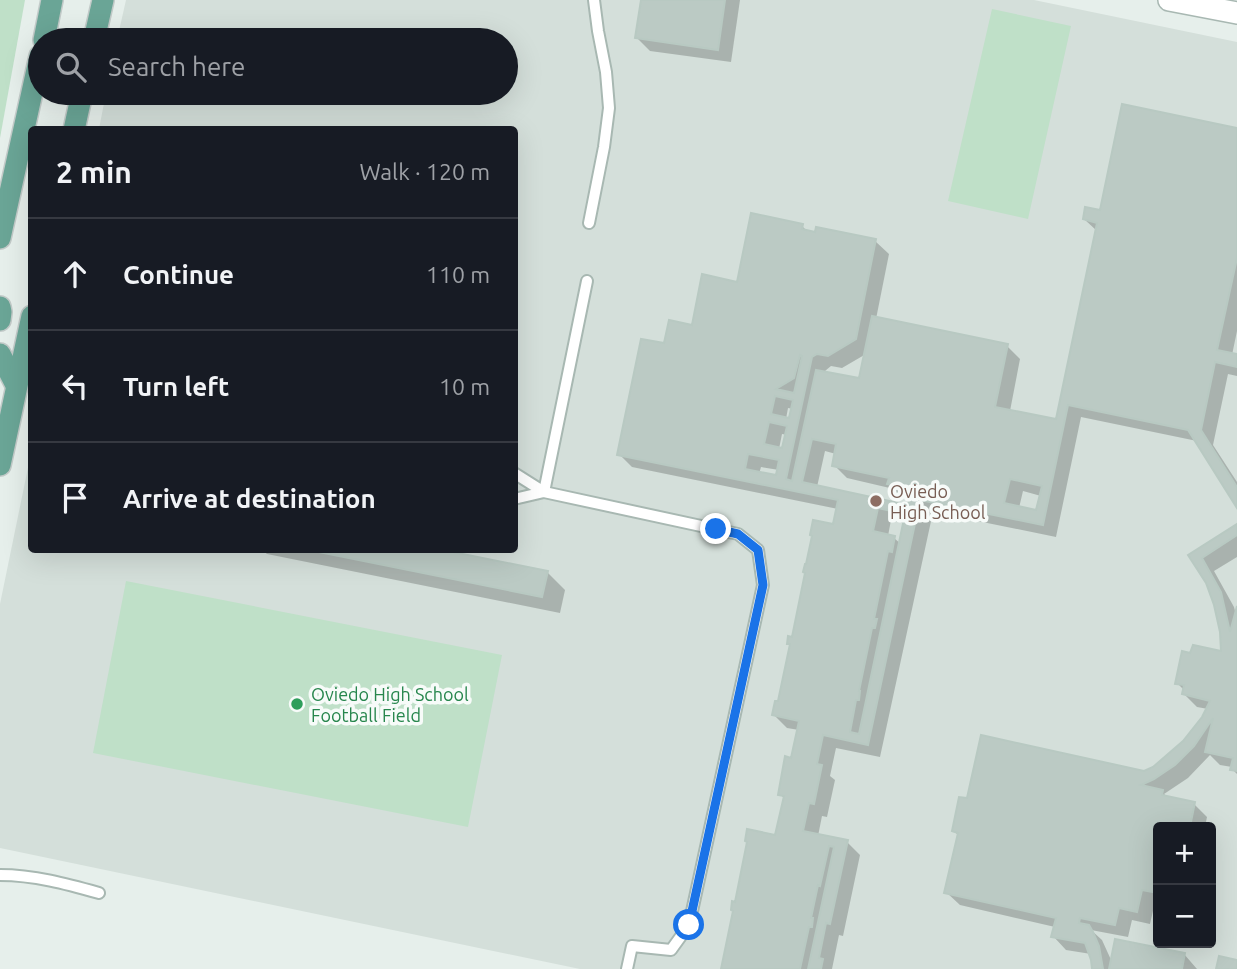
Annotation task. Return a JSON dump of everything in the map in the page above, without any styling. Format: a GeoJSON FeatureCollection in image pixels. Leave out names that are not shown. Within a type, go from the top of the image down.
{"type":"FeatureCollection","features":[{"type":"Feature","properties":{"kind":"main road"},"geometry":{"type":"LineString","coordinates":[[46,28],[52,0]]}},
{"type":"Feature","properties":{"kind":"main road"},"geometry":{"type":"LineString","coordinates":[[97,28],[103,0]]}},
{"type":"Feature","properties":{"kind":"main road"},"geometry":{"type":"LineString","coordinates":[[0,238],[29,105]]}},
{"type":"Feature","properties":{"kind":"main road"},"geometry":{"type":"LineString","coordinates":[[75,126],[79,105]]}},
{"type":"Feature","properties":{"kind":"main road"},"geometry":{"type":"LineString","coordinates":[[0,307],[0,320]]}},
{"type":"Feature","properties":{"kind":"main road"},"geometry":{"type":"LineString","coordinates":[[0,465],[24,387],[28,352]]}},
{"type":"Feature","properties":{"kind":"main road"},"geometry":{"type":"LineString","coordinates":[[0,354],[24,387]]}},
{"type":"Feature","properties":{"kind":"street"},"geometry":{"type":"LineString","coordinates":[[1169,0],[1237,13]]}},
{"type":"Feature","properties":{"kind":"lane"},"geometry":{"type":"LineString","coordinates":[[589,223],[609,107],[594,0]]}},
{"type":"Feature","properties":{"kind":"lane"},"geometry":{"type":"LineString","coordinates":[[544,492],[587,281]]}},
{"type":"Feature","properties":{"kind":"lane"},"geometry":{"type":"LineString","coordinates":[[518,476],[544,492],[738,534],[758,550],[763,585],[689,925],[671,950],[632,946],[627,969]]}},
{"type":"Feature","properties":{"kind":"lane"},"geometry":{"type":"LineString","coordinates":[[518,498],[544,492]]}},
{"type":"Feature","properties":{"kind":"lane"},"geometry":{"type":"LineString","coordinates":[[0,875],[57,882],[99,893]]}},
{"type":"Feature","properties":{"kind":"shaded area","name":"Oviedo High School"},"geometry":{"type":"Polygon","coordinates":[[[126,0],[1034,0],[1237,42],[1237,969],[580,969],[0,848],[0,604],[28,468],[28,553],[518,553],[518,126],[100,126],[104,105],[518,105],[518,28],[120,28],[126,0]]]}},
{"type":"Feature","properties":{"kind":"green space"},"geometry":{"type":"Polygon","coordinates":[[[0,0],[25,0],[0,138],[0,0]]]}},
{"type":"Feature","properties":{"kind":"green space"},"geometry":{"type":"Polygon","coordinates":[[[992,9],[1071,26],[1028,219],[948,201],[992,9]]]}},
{"type":"Feature","properties":{"kind":"green space","name":"Oviedo High School Football Field"},"geometry":{"type":"Polygon","coordinates":[[[126,581],[502,655],[468,827],[93,753],[126,581]]]}},
{"type":"Feature","properties":{"kind":"building"},"geometry":{"type":"Polygon","coordinates":[[[641,0],[725,0],[718,50],[635,38],[641,0]]]}},
{"type":"Feature","properties":{"kind":"building"},"geometry":{"type":"Polygon","coordinates":[[[1122,104],[1237,128],[1237,258],[1217,350],[1237,354],[1237,367],[1215,362],[1201,430],[1237,487],[1237,508],[1188,430],[1068,405],[1043,525],[920,500],[868,745],[823,735],[817,764],[822,765],[814,804],[809,803],[803,831],[848,840],[830,924],[826,923],[819,958],[823,959],[821,969],[808,969],[834,847],[829,846],[800,969],[721,969],[733,911],[732,901],[735,902],[747,842],[747,829],[775,835],[784,796],[778,795],[785,756],[791,758],[799,721],[772,715],[775,701],[778,701],[790,644],[787,644],[788,636],[792,637],[813,520],[833,524],[838,500],[617,455],[641,339],[664,343],[669,320],[692,325],[702,274],[737,282],[751,213],[803,224],[802,229],[815,232],[816,227],[876,239],[856,339],[828,356],[817,354],[812,357],[786,479],[792,481],[816,370],[859,378],[872,316],[1008,344],[995,407],[1056,419],[1097,223],[1083,219],[1085,207],[1100,210],[1122,104]],[[800,355],[794,378],[776,389],[794,393],[802,356],[800,355]],[[775,396],[771,414],[789,418],[793,400],[775,396]],[[769,422],[764,444],[782,448],[787,426],[769,422]],[[812,439],[802,482],[908,505],[911,489],[887,484],[889,478],[832,466],[836,444],[812,439]],[[748,454],[745,469],[776,475],[779,460],[748,454]],[[1010,479],[1004,503],[1036,510],[1042,486],[1010,479]],[[878,508],[873,531],[895,536],[892,552],[888,551],[874,619],[877,619],[875,628],[872,628],[859,700],[856,700],[850,732],[859,734],[905,514],[878,508]]]}},
{"type":"Feature","properties":{"kind":"building"},"geometry":{"type":"Polygon","coordinates":[[[1237,524],[1237,535],[1202,558],[1221,592],[1230,632],[1237,606],[1237,771],[1230,770],[1233,758],[1205,752],[1213,718],[1194,746],[1175,765],[1141,785],[1163,790],[1162,795],[1195,802],[1191,822],[1153,822],[1153,892],[1142,890],[1137,912],[1119,908],[1115,925],[1080,918],[1079,923],[1089,925],[1099,946],[1103,969],[1092,969],[1085,943],[1051,937],[1056,918],[944,893],[958,833],[952,831],[959,797],[967,798],[981,735],[1144,771],[1153,767],[1183,741],[1202,717],[1210,701],[1182,694],[1184,685],[1175,684],[1182,651],[1190,653],[1193,645],[1221,651],[1214,605],[1206,583],[1188,555],[1237,524]]]}},
{"type":"Feature","properties":{"kind":"building"},"geometry":{"type":"Polygon","coordinates":[[[324,553],[458,553],[548,571],[542,597],[324,553]]]}},
{"type":"Feature","properties":{"kind":"building"},"geometry":{"type":"Polygon","coordinates":[[[1115,939],[1185,953],[1182,969],[1109,969],[1115,939]]]}},
{"type":"Feature","properties":{"kind":"building"},"geometry":{"type":"Polygon","coordinates":[[[1219,956],[1237,960],[1237,969],[1216,969],[1219,956]]]}},
{"type":"Feature","properties":{"kind":"place","name":"Oviedo High School"},"geometry":{"type":"Point","coordinates":[876,501]}},
{"type":"Feature","properties":{"kind":"place","name":"Oviedo High School Football Field"},"geometry":{"type":"Point","coordinates":[297,704]}},
{"type":"Feature","properties":{"kind":"route"},"geometry":{"type":"LineString","coordinates":[[689,925],[763,585],[758,550],[738,534],[716,529]]}}]}
